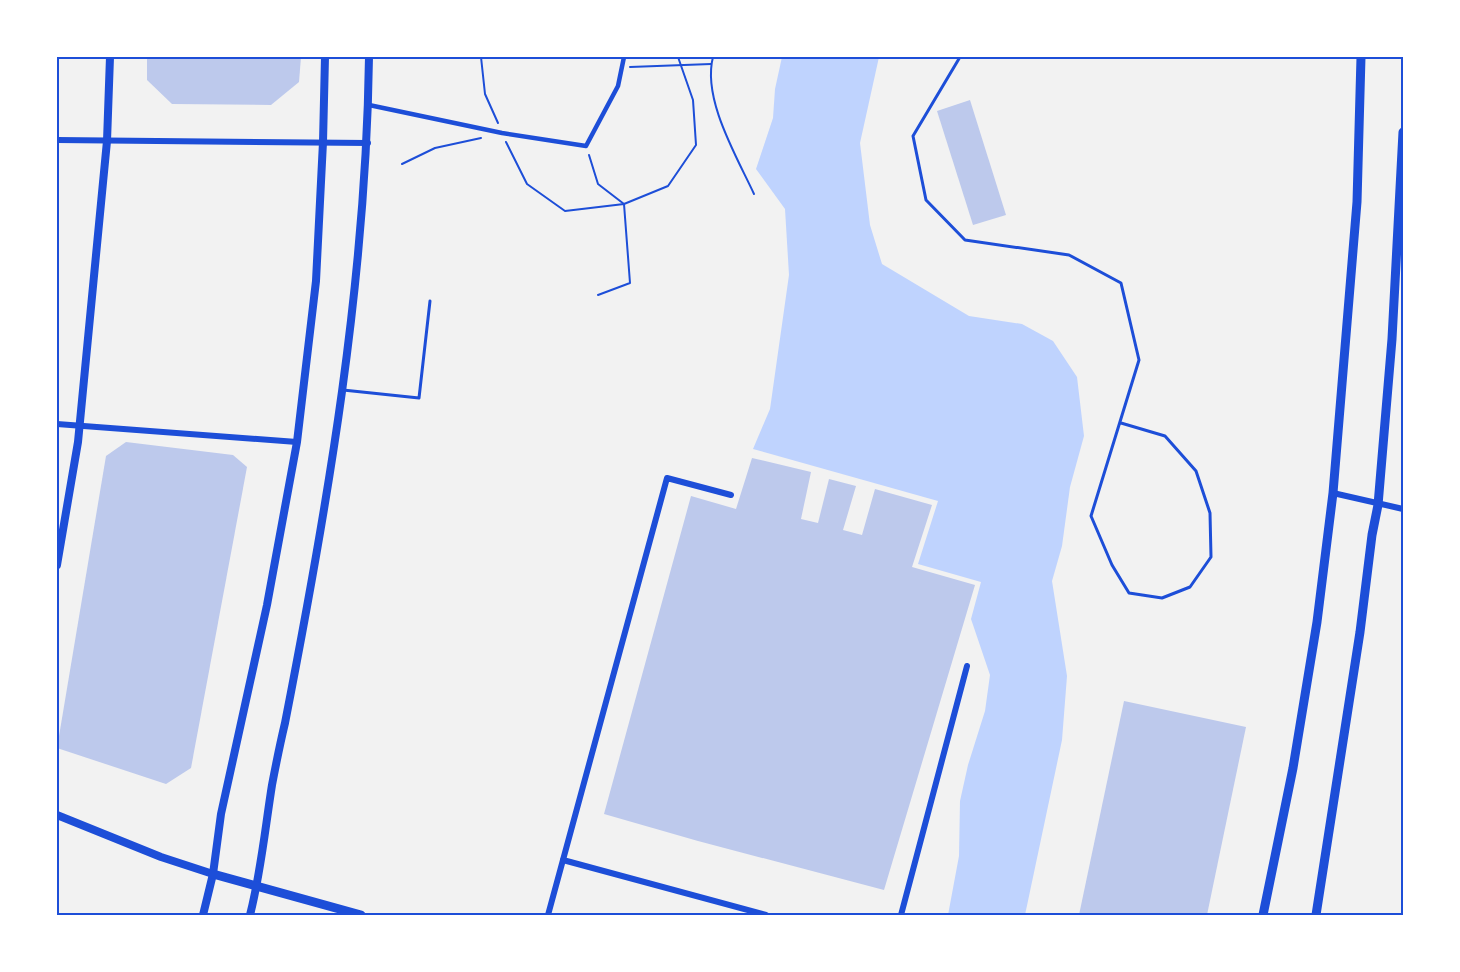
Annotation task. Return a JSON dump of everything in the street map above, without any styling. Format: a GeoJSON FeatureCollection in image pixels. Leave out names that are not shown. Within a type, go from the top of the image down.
{"type":"FeatureCollection","features":[{"type":"Feature","properties":{"kind":"main road"},"geometry":{"type":"LineString","coordinates":[[203,915],[213,874],[221,814],[267,605],[297,442],[316,281],[325,57]]}},
{"type":"Feature","properties":{"kind":"main road"},"geometry":{"type":"LineString","coordinates":[[250,915],[258,886],[272,786],[300,643],[344,390],[368,143],[369,57]]}},
{"type":"Feature","properties":{"kind":"main road"},"geometry":{"type":"LineString","coordinates":[[1263,915],[1293,768],[1317,622],[1334,494],[1357,202],[1361,57]]}},
{"type":"Feature","properties":{"kind":"main road"},"geometry":{"type":"LineString","coordinates":[[1316,915],[1378,505],[1392,339],[1403,132]]}},
{"type":"Feature","properties":{"kind":"main road"},"geometry":{"type":"LineString","coordinates":[[213,874],[361,915]]}},
{"type":"Feature","properties":{"kind":"street"},"geometry":{"type":"LineString","coordinates":[[57,565],[79,426],[107,141],[110,57]]}},
{"type":"Feature","properties":{"kind":"street"},"geometry":{"type":"LineString","coordinates":[[369,105],[502,133],[586,146],[618,86],[624,57]]}},
{"type":"Feature","properties":{"kind":"street"},"geometry":{"type":"LineString","coordinates":[[57,140],[368,143]]}},
{"type":"Feature","properties":{"kind":"street"},"geometry":{"type":"LineString","coordinates":[[57,424],[297,442]]}},
{"type":"Feature","properties":{"kind":"street"},"geometry":{"type":"LineString","coordinates":[[548,915],[667,478],[731,495]]}},
{"type":"Feature","properties":{"kind":"street"},"geometry":{"type":"LineString","coordinates":[[1334,494],[1403,509]]}},
{"type":"Feature","properties":{"kind":"street"},"geometry":{"type":"LineString","coordinates":[[900,915],[967,666]]}},
{"type":"Feature","properties":{"kind":"street"},"geometry":{"type":"LineString","coordinates":[[57,815],[161,857],[213,874]]}},
{"type":"Feature","properties":{"kind":"street"},"geometry":{"type":"LineString","coordinates":[[563,860],[766,915]]}},
{"type":"Feature","properties":{"kind":"lane"},"geometry":{"type":"LineString","coordinates":[[960,57],[913,136],[926,200],[965,240],[1069,255],[1121,283],[1139,360],[1091,516],[1112,565],[1130,592],[1162,598],[1190,587],[1211,557],[1209,513],[1196,471],[1165,436],[1121,423]]}},
{"type":"Feature","properties":{"kind":"lane"},"geometry":{"type":"LineString","coordinates":[[344,390],[419,398],[430,301]]}},
{"type":"Feature","properties":{"kind":"path"},"geometry":{"type":"LineString","coordinates":[[481,57],[485,94],[527,184],[565,211],[624,204],[669,186],[696,145],[693,100],[678,57]]}},
{"type":"Feature","properties":{"kind":"path"},"geometry":{"type":"LineString","coordinates":[[712,57],[713,94],[721,123],[754,194]]}},
{"type":"Feature","properties":{"kind":"path"},"geometry":{"type":"LineString","coordinates":[[623,68],[711,64]]}},
{"type":"Feature","properties":{"kind":"path"},"geometry":{"type":"LineString","coordinates":[[402,164],[435,148],[502,133]]}},
{"type":"Feature","properties":{"kind":"path"},"geometry":{"type":"LineString","coordinates":[[586,146],[598,184],[624,204],[630,283],[598,295]]}},
{"type":"Feature","properties":{"kind":"water"},"geometry":{"type":"Polygon","coordinates":[[[782,57],[879,57],[860,143],[870,225],[882,264],[969,316],[1022,324],[1053,341],[1077,377],[1084,436],[1070,487],[1062,546],[1052,581],[1067,676],[1062,740],[1025,915],[948,915],[959,856],[960,801],[968,765],[985,711],[990,675],[971,619],[981,582],[918,564],[938,501],[753,449],[770,409],[789,275],[785,209],[756,169],[773,118],[775,89],[782,57]]]}},
{"type":"Feature","properties":{"kind":"building"},"geometry":{"type":"Polygon","coordinates":[[[147,57],[301,57],[299,82],[271,105],[172,104],[147,80],[147,57]]]}},
{"type":"Feature","properties":{"kind":"building"},"geometry":{"type":"Polygon","coordinates":[[[970,100],[1006,215],[973,225],[937,111],[970,100]]]}},
{"type":"Feature","properties":{"kind":"building"},"geometry":{"type":"Polygon","coordinates":[[[126,442],[233,455],[247,467],[191,768],[166,784],[57,748],[106,456],[126,442]]]}},
{"type":"Feature","properties":{"kind":"building"},"geometry":{"type":"Polygon","coordinates":[[[752,458],[811,472],[801,519],[818,523],[829,479],[856,486],[843,530],[862,535],[875,489],[932,505],[912,567],[975,585],[884,890],[604,814],[691,496],[736,509],[752,458]]]}},
{"type":"Feature","properties":{"kind":"building"},"geometry":{"type":"Polygon","coordinates":[[[1124,701],[1246,727],[1207,915],[1079,915],[1124,701]]]}}]}
